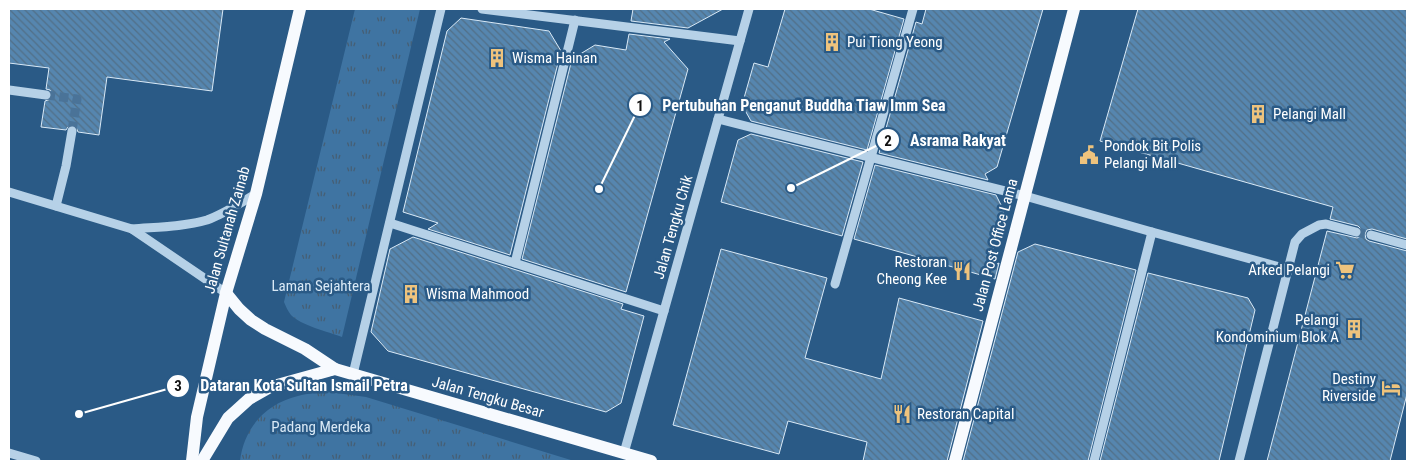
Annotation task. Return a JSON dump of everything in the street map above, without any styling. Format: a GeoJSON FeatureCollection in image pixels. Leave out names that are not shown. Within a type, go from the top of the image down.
{"type":"FeatureCollection","features":[{"type":"Feature","properties":{"kind":"main road","name":"Jalan Sultanah Zainab"},"geometry":{"type":"LineString","coordinates":[[192,461],[197,417],[226,293],[256,194],[300,9]]}},
{"type":"Feature","properties":{"kind":"main road","name":"Jalan Post Office Lama"},"geometry":{"type":"LineString","coordinates":[[955,461],[1074,9]]}},
{"type":"Feature","properties":{"kind":"main road"},"geometry":{"type":"LineString","coordinates":[[226,293],[251,320],[305,349],[335,369]]}},
{"type":"Feature","properties":{"kind":"main road"},"geometry":{"type":"LineString","coordinates":[[202,461],[228,418],[249,399],[270,387],[335,369]]}},
{"type":"Feature","properties":{"kind":"main road","name":"Jalan Tengku Besar"},"geometry":{"type":"LineString","coordinates":[[335,369],[651,461]]}},
{"type":"Feature","properties":{"kind":"street"},"geometry":{"type":"LineString","coordinates":[[353,374],[441,9]]}},
{"type":"Feature","properties":{"kind":"street"},"geometry":{"type":"LineString","coordinates":[[482,9],[740,41]]}},
{"type":"Feature","properties":{"kind":"street","name":"Jalan Tengku Chik"},"geometry":{"type":"LineString","coordinates":[[624,453],[749,9]]}},
{"type":"Feature","properties":{"kind":"street"},"geometry":{"type":"LineString","coordinates":[[835,284],[914,9]]}},
{"type":"Feature","properties":{"kind":"street"},"geometry":{"type":"LineString","coordinates":[[515,263],[575,20]]}},
{"type":"Feature","properties":{"kind":"street"},"geometry":{"type":"LineString","coordinates":[[9,90],[46,95]]}},
{"type":"Feature","properties":{"kind":"street"},"geometry":{"type":"LineString","coordinates":[[718,119],[1025,196],[1288,269]]}},
{"type":"Feature","properties":{"kind":"street"},"geometry":{"type":"LineString","coordinates":[[56,206],[72,131]]}},
{"type":"Feature","properties":{"kind":"street"},"geometry":{"type":"LineString","coordinates":[[9,192],[132,229],[226,293]]}},
{"type":"Feature","properties":{"kind":"street"},"geometry":{"type":"LineString","coordinates":[[132,229],[183,225],[207,220],[256,194]]}},
{"type":"Feature","properties":{"kind":"street"},"geometry":{"type":"LineString","coordinates":[[390,222],[664,311]]}},
{"type":"Feature","properties":{"kind":"street"},"geometry":{"type":"LineString","coordinates":[[1239,461],[1295,242],[1302,234],[1319,225],[1326,224],[1356,232]]}},
{"type":"Feature","properties":{"kind":"street"},"geometry":{"type":"LineString","coordinates":[[1094,461],[1152,232]]}},
{"type":"Feature","properties":{"kind":"street"},"geometry":{"type":"LineString","coordinates":[[1370,236],[1407,245]]}},
{"type":"Feature","properties":{"kind":"street"},"geometry":{"type":"LineString","coordinates":[[9,453],[36,461]]}},
{"type":"Feature","properties":{"kind":"green space","name":"Laman Sejahtera"},"geometry":{"type":"Polygon","coordinates":[[[355,9],[420,9],[342,337],[295,319],[284,302],[355,9]]]}},
{"type":"Feature","properties":{"kind":"green space","name":"Padang Merdeka"},"geometry":{"type":"Polygon","coordinates":[[[329,392],[366,397],[574,461],[240,461],[242,449],[251,428],[266,411],[298,396],[329,392]]]}},
{"type":"Feature","properties":{"kind":"building"},"geometry":{"type":"Polygon","coordinates":[[[9,9],[223,9],[212,91],[107,77],[99,135],[78,132],[73,125],[66,130],[41,127],[45,101],[51,99],[52,95],[50,90],[46,89],[49,68],[9,63],[9,9]]]}},
{"type":"Feature","properties":{"kind":"building"},"geometry":{"type":"Polygon","coordinates":[[[633,9],[723,9],[688,28],[631,21],[633,9]]]}},
{"type":"Feature","properties":{"kind":"building"},"geometry":{"type":"Polygon","coordinates":[[[785,9],[869,9],[904,19],[867,150],[751,121],[742,105],[754,63],[768,67],[785,9]]]}},
{"type":"Feature","properties":{"kind":"building"},"geometry":{"type":"Polygon","coordinates":[[[926,9],[1043,9],[997,167],[985,174],[988,180],[879,153],[916,22],[922,24],[926,9]]]}},
{"type":"Feature","properties":{"kind":"building","name":"Pelangi Mall"},"geometry":{"type":"Polygon","coordinates":[[[1138,9],[1407,9],[1407,239],[1372,229],[1367,230],[1365,234],[1366,239],[1369,241],[1407,251],[1407,394],[1390,461],[1267,461],[1327,231],[1357,238],[1361,236],[1362,230],[1358,226],[1330,219],[1333,207],[1100,141],[1138,9]]]}},
{"type":"Feature","properties":{"kind":"building"},"geometry":{"type":"Polygon","coordinates":[[[461,18],[549,31],[561,51],[510,255],[428,229],[438,223],[403,212],[447,31],[461,18]]]}},
{"type":"Feature","properties":{"kind":"building"},"geometry":{"type":"Polygon","coordinates":[[[629,34],[670,39],[664,42],[688,69],[626,292],[522,259],[572,59],[595,45],[626,50],[629,34]]]}},
{"type":"Feature","properties":{"kind":"building"},"geometry":{"type":"Polygon","coordinates":[[[751,134],[863,162],[842,236],[721,202],[738,140],[751,134]]]}},
{"type":"Feature","properties":{"kind":"building"},"geometry":{"type":"Polygon","coordinates":[[[875,165],[996,195],[1004,211],[987,269],[999,263],[995,279],[854,239],[875,165]]]}},
{"type":"Feature","properties":{"kind":"building"},"geometry":{"type":"Polygon","coordinates":[[[413,237],[623,304],[621,309],[644,316],[621,403],[606,412],[388,351],[371,332],[390,249],[413,237]]]}},
{"type":"Feature","properties":{"kind":"building"},"geometry":{"type":"Polygon","coordinates":[[[1035,244],[1136,270],[1088,461],[963,461],[1018,252],[1035,244]]]}},
{"type":"Feature","properties":{"kind":"building"},"geometry":{"type":"Polygon","coordinates":[[[721,249],[827,278],[805,358],[881,379],[899,298],[983,321],[947,461],[863,461],[867,442],[788,421],[779,454],[673,425],[721,249]]]}},
{"type":"Feature","properties":{"kind":"building"},"geometry":{"type":"Polygon","coordinates":[[[1148,273],[1248,298],[1255,310],[1219,461],[1100,461],[1148,273]]]}},
{"type":"Feature","properties":{"kind":"tunnel"},"geometry":{"type":"LineString","coordinates":[[46,95],[77,99],[72,131]]}},
{"type":"Feature","properties":{"kind":"tunnel"},"geometry":{"type":"LineString","coordinates":[[1356,232],[1371,235]]}},
{"type":"Feature","properties":{"kind":"place","name":"Pui Tiong Yeong"},"geometry":{"type":"Point","coordinates":[832,42]}},
{"type":"Feature","properties":{"kind":"place","name":"Wisma Hainan"},"geometry":{"type":"Point","coordinates":[497,58]}},
{"type":"Feature","properties":{"kind":"place","name":"Pelangi Mall"},"geometry":{"type":"Point","coordinates":[1258,114]}},
{"type":"Feature","properties":{"kind":"place","name":"Pondok Bit Polis Pelangi Mall"},"geometry":{"type":"Point","coordinates":[1089,155]}},
{"type":"Feature","properties":{"kind":"place","name":"Asrama Rakyat"},"geometry":{"type":"Point","coordinates":[791,188]}},
{"type":"Feature","properties":{"kind":"place","name":"Pertubuhan Penganut Buddha Tiaw Imm Sea"},"geometry":{"type":"Point","coordinates":[599,189]}},
{"type":"Feature","properties":{"kind":"place","name":"Arked Pelangi"},"geometry":{"type":"Point","coordinates":[1345,270]}},
{"type":"Feature","properties":{"kind":"place","name":"Restoran Cheong Kee"},"geometry":{"type":"Point","coordinates":[962,271]}},
{"type":"Feature","properties":{"kind":"place","name":"Wisma Mahmood"},"geometry":{"type":"Point","coordinates":[411,294]}},
{"type":"Feature","properties":{"kind":"place","name":"Pelangi Kondominium Blok A"},"geometry":{"type":"Point","coordinates":[1354,329]}},
{"type":"Feature","properties":{"kind":"place","name":"Destiny Riverside"},"geometry":{"type":"Point","coordinates":[1391,388]}},
{"type":"Feature","properties":{"kind":"place","name":"Dataran Kota Sultan Ismail Petra"},"geometry":{"type":"Point","coordinates":[79,414]}},
{"type":"Feature","properties":{"kind":"place","name":"Restoran Capital"},"geometry":{"type":"Point","coordinates":[902,414]}}]}
